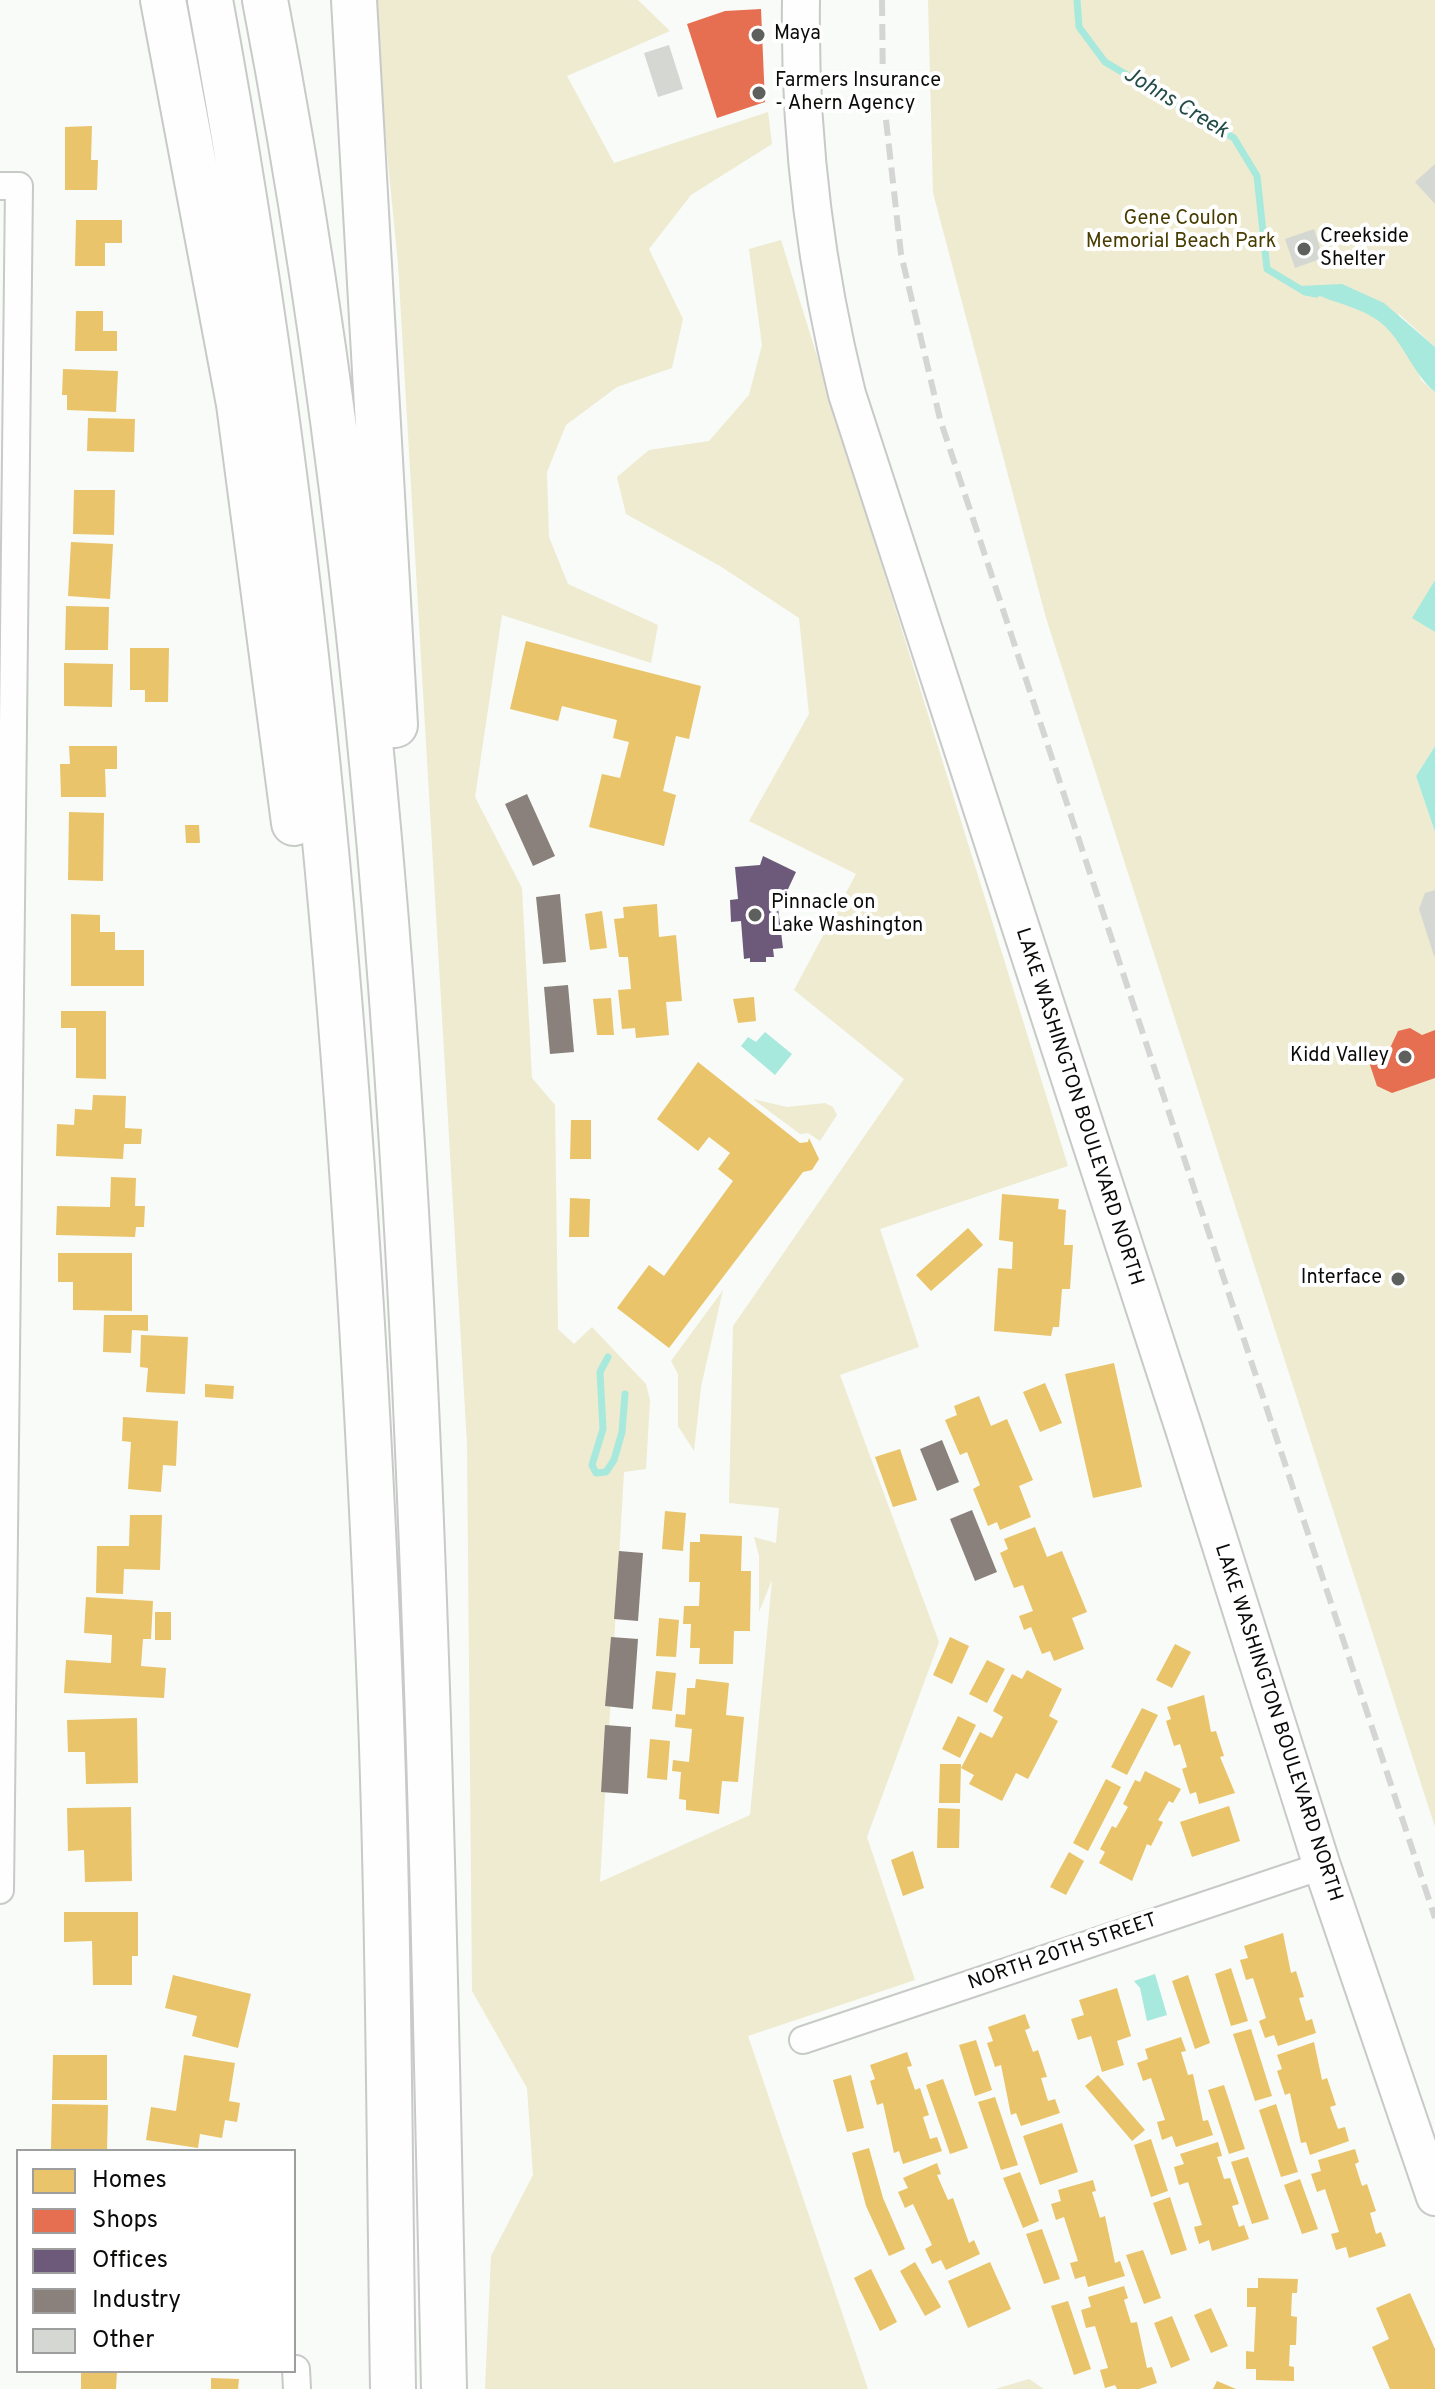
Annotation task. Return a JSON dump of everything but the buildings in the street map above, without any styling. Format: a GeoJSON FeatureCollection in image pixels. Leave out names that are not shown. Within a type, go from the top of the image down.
{"type":"FeatureCollection","features":[{"type":"Feature","properties":{"kind":"highway"},"geometry":{"type":"LineString","coordinates":[[163,0],[241,418],[362,1358]]}},
{"type":"Feature","properties":{"kind":"highway"},"geometry":{"type":"LineString","coordinates":[[210,0],[278,418],[304,624],[348,1115],[384,1815],[393,2389]]}},
{"type":"Feature","properties":{"kind":"highway"},"geometry":{"type":"LineString","coordinates":[[265,0],[318,324],[372,754],[399,1115],[431,1794],[444,2389]]}},
{"type":"Feature","properties":{"kind":"highway"},"geometry":{"type":"LineString","coordinates":[[354,0],[390,603],[397,800],[399,1115]]}},
{"type":"Feature","properties":{"kind":"street","name":"LAKE WASHINGTON BOULEVARD NORTH"},"geometry":{"type":"LineString","coordinates":[[801,0],[807,154],[819,263],[847,394],[1184,1429],[1322,1866],[1435,2197]]}},
{"type":"Feature","properties":{"kind":"street"},"geometry":{"type":"LineString","coordinates":[[0,1890],[9,186]]}},
{"type":"Feature","properties":{"kind":"street","name":"NORTH 20TH STREET"},"geometry":{"type":"LineString","coordinates":[[803,2040],[1322,1866]]}},
{"type":"Feature","properties":{"kind":"green space"},"geometry":{"type":"Polygon","coordinates":[[[372,0],[638,0],[670,31],[567,76],[614,163],[768,112],[772,144],[691,195],[649,249],[683,319],[672,368],[617,387],[566,425],[547,472],[549,537],[568,584],[658,625],[651,663],[502,615],[475,797],[522,888],[532,1078],[555,1105],[558,1329],[574,1344],[592,1327],[646,1384],[650,1400],[646,1469],[624,1472],[600,1882],[750,1815],[772,1580],[759,1612],[759,1556],[754,1537],[776,1543],[779,1508],[729,1503],[733,1326],[904,1079],[794,990],[856,874],[749,821],[809,714],[799,618],[720,566],[626,514],[617,477],[649,450],[709,441],[749,395],[762,345],[749,249],[781,240],[1068,1166],[880,1229],[919,1347],[840,1375],[939,1642],[867,1837],[915,1980],[748,2036],[868,2389],[485,2389],[491,2256],[533,2175],[527,2088],[472,1991],[467,1444],[398,264],[372,0]]]}},
{"type":"Feature","properties":{"kind":"green space","name":"Gene Coulon Memorial Beach Park"},"geometry":{"type":"Polygon","coordinates":[[[928,0],[1435,0],[1435,347],[1398,313],[1421,380],[1435,392],[1435,580],[1413,618],[1435,632],[1435,746],[1416,776],[1435,832],[1435,1827],[1046,618],[933,193],[928,0]]]}},
{"type":"Feature","properties":{"kind":"green space"},"geometry":{"type":"Polygon","coordinates":[[[753,1099],[787,1107],[825,1103],[833,1107],[837,1115],[820,1141],[808,1133],[800,1134],[753,1099]]]}},
{"type":"Feature","properties":{"kind":"green space"},"geometry":{"type":"Polygon","coordinates":[[[723,1290],[701,1387],[694,1451],[678,1426],[678,1374],[671,1361],[723,1290]]]}},
{"type":"Feature","properties":{"kind":"green space"},"geometry":{"type":"Polygon","coordinates":[[[1029,2379],[1044,2389],[995,2389],[1029,2379]]]}},
{"type":"Feature","properties":{"kind":"water"},"geometry":{"type":"Polygon","coordinates":[[[1342,284],[1384,303],[1435,347],[1435,392],[1380,322],[1299,286],[1342,284]]]}},
{"type":"Feature","properties":{"kind":"water"},"geometry":{"type":"Polygon","coordinates":[[[1435,580],[1435,632],[1412,618],[1435,580]]]}},
{"type":"Feature","properties":{"kind":"water"},"geometry":{"type":"Polygon","coordinates":[[[1435,746],[1435,832],[1416,776],[1435,746]]]}},
{"type":"Feature","properties":{"kind":"water"},"geometry":{"type":"Polygon","coordinates":[[[765,1032],[792,1054],[775,1075],[741,1046],[748,1037],[756,1042],[765,1032]]]}},
{"type":"Feature","properties":{"kind":"water"},"geometry":{"type":"Polygon","coordinates":[[[1155,1974],[1167,2015],[1147,2021],[1140,1988],[1134,1981],[1155,1974]]]}},
{"type":"Feature","properties":{"kind":"waterway","name":"Johns Creek"},"geometry":{"type":"LineString","coordinates":[[1077,0],[1079,27],[1105,62],[1234,138],[1257,176],[1267,269],[1305,292],[1316,294]]}},
{"type":"Feature","properties":{"kind":"waterway"},"geometry":{"type":"LineString","coordinates":[[608,1357],[600,1372],[603,1429],[592,1465],[596,1473],[606,1472],[614,1460],[622,1432],[625,1394]]}},
{"type":"Feature","properties":{"kind":"railway"},"geometry":{"type":"LineString","coordinates":[[882,0],[883,93],[901,254],[940,419],[1435,1918]]}},
{"type":"Feature","properties":{"kind":"place","name":"Maya"},"geometry":{"type":"Point","coordinates":[758,35]}},
{"type":"Feature","properties":{"kind":"place","name":"Farmers Insurance - Ahern Agency"},"geometry":{"type":"Point","coordinates":[759,93]}},
{"type":"Feature","properties":{"kind":"place","name":"Creekside Shelter"},"geometry":{"type":"Point","coordinates":[1304,249]}},
{"type":"Feature","properties":{"kind":"place","name":"Pinnacle on Lake Washington"},"geometry":{"type":"Point","coordinates":[755,915]}},
{"type":"Feature","properties":{"kind":"place","name":"Kidd Valley"},"geometry":{"type":"Point","coordinates":[1405,1057]}},
{"type":"Feature","properties":{"kind":"place","name":"Interface"},"geometry":{"type":"Point","coordinates":[1398,1279]}}]}
